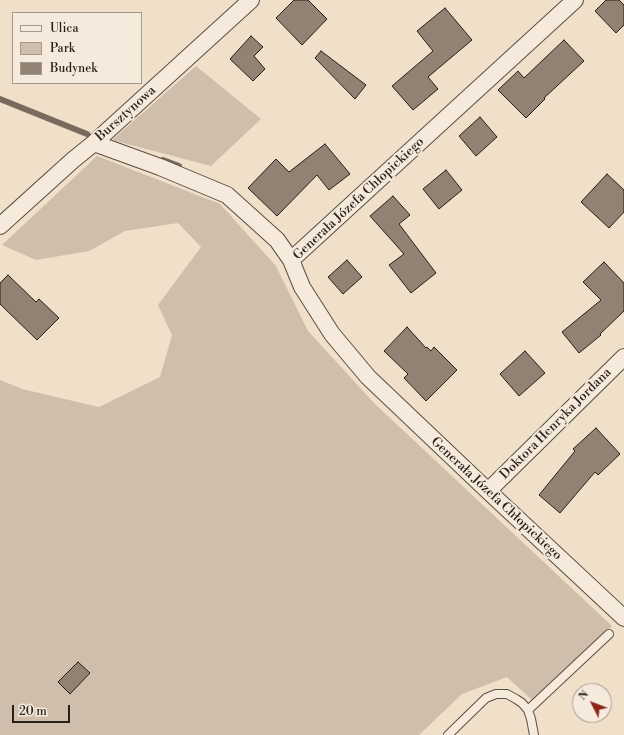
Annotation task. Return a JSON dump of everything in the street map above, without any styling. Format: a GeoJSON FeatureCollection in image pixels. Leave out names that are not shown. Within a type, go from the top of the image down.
{"type":"FeatureCollection","features":[{"type":"Feature","properties":{"kind":"street","name":"Bursztynowa"},"geometry":{"type":"LineString","coordinates":[[0,226],[94,143],[251,0]]}},
{"type":"Feature","properties":{"kind":"street","name":"Generała Józefa Chłopickiego"},"geometry":{"type":"LineString","coordinates":[[575,0],[291,260],[302,287],[332,334],[368,377],[624,618]]}},
{"type":"Feature","properties":{"kind":"street"},"geometry":{"type":"LineString","coordinates":[[94,143],[160,167],[227,195],[277,240],[291,260]]}},
{"type":"Feature","properties":{"kind":"street","name":"Doktora Henryka Jordana"},"geometry":{"type":"LineString","coordinates":[[488,491],[624,357]]}},
{"type":"Feature","properties":{"kind":"lane"},"geometry":{"type":"LineString","coordinates":[[528,710],[609,634]]}},
{"type":"Feature","properties":{"kind":"lane"},"geometry":{"type":"LineString","coordinates":[[448,735],[486,698],[496,694],[507,694],[522,703],[528,710],[534,735]]}},
{"type":"Feature","properties":{"kind":"green space"},"geometry":{"type":"Polygon","coordinates":[[[196,66],[261,119],[211,166],[112,140],[196,66]]]}},
{"type":"Feature","properties":{"kind":"green space"},"geometry":{"type":"Polygon","coordinates":[[[97,156],[220,204],[276,266],[308,331],[375,404],[612,626],[533,701],[507,677],[462,694],[419,735],[0,735],[0,380],[22,389],[99,407],[160,377],[172,335],[158,305],[201,247],[178,223],[125,231],[89,251],[36,260],[2,245],[97,156]]]}},
{"type":"Feature","properties":{"kind":"building"},"geometry":{"type":"Polygon","coordinates":[[[294,0],[308,0],[327,19],[302,45],[276,18],[294,0]]]}},
{"type":"Feature","properties":{"kind":"building"},"geometry":{"type":"Polygon","coordinates":[[[606,0],[619,0],[624,5],[624,25],[616,33],[595,11],[606,0]]]}},
{"type":"Feature","properties":{"kind":"building"},"geometry":{"type":"Polygon","coordinates":[[[445,8],[472,40],[428,77],[438,89],[413,110],[392,86],[433,51],[417,31],[445,8]]]}},
{"type":"Feature","properties":{"kind":"building"},"geometry":{"type":"Polygon","coordinates":[[[251,36],[263,47],[254,56],[265,69],[253,81],[230,59],[251,36]]]}},
{"type":"Feature","properties":{"kind":"building"},"geometry":{"type":"Polygon","coordinates":[[[564,40],[584,61],[544,98],[545,99],[526,118],[498,90],[518,71],[524,78],[564,40]]]}},
{"type":"Feature","properties":{"kind":"building"},"geometry":{"type":"Polygon","coordinates":[[[321,51],[366,85],[355,99],[315,58],[321,51]]]}},
{"type":"Feature","properties":{"kind":"building"},"geometry":{"type":"Polygon","coordinates":[[[480,117],[497,137],[476,156],[459,136],[480,117]]]}},
{"type":"Feature","properties":{"kind":"building"},"geometry":{"type":"Polygon","coordinates":[[[325,144],[350,174],[329,190],[317,175],[277,216],[248,188],[276,159],[289,172],[325,144]]]}},
{"type":"Feature","properties":{"kind":"building"},"geometry":{"type":"Polygon","coordinates":[[[446,170],[462,190],[439,209],[423,189],[446,170]]]}},
{"type":"Feature","properties":{"kind":"building"},"geometry":{"type":"Polygon","coordinates":[[[607,174],[624,190],[624,212],[609,228],[581,202],[607,174]]]}},
{"type":"Feature","properties":{"kind":"building"},"geometry":{"type":"Polygon","coordinates":[[[393,196],[410,215],[399,224],[436,273],[411,293],[389,265],[404,254],[370,216],[393,196]]]}},
{"type":"Feature","properties":{"kind":"building"},"geometry":{"type":"Polygon","coordinates":[[[347,260],[362,277],[343,294],[328,277],[347,260]]]}},
{"type":"Feature","properties":{"kind":"building"},"geometry":{"type":"Polygon","coordinates":[[[604,262],[624,283],[624,311],[600,334],[601,335],[579,353],[562,332],[601,300],[583,282],[604,262]]]}},
{"type":"Feature","properties":{"kind":"building"},"geometry":{"type":"Polygon","coordinates":[[[8,275],[36,302],[39,299],[59,318],[37,340],[0,304],[0,283],[8,275]]]}},
{"type":"Feature","properties":{"kind":"building"},"geometry":{"type":"Polygon","coordinates":[[[407,327],[426,348],[427,347],[431,351],[434,347],[457,370],[426,401],[404,378],[408,374],[384,351],[407,327]]]}},
{"type":"Feature","properties":{"kind":"building"},"geometry":{"type":"Polygon","coordinates":[[[525,351],[545,373],[519,396],[500,374],[525,351]]]}},
{"type":"Feature","properties":{"kind":"building"},"geometry":{"type":"Polygon","coordinates":[[[596,428],[620,454],[598,475],[595,472],[560,513],[539,495],[575,451],[573,449],[596,428]]]}},
{"type":"Feature","properties":{"kind":"building"},"geometry":{"type":"Polygon","coordinates":[[[78,662],[90,673],[70,694],[58,682],[78,662]]]}},
{"type":"Feature","properties":{"kind":"waterway"},"geometry":{"type":"LineString","coordinates":[[0,99],[87,134]]}},
{"type":"Feature","properties":{"kind":"waterway"},"geometry":{"type":"LineString","coordinates":[[163,160],[179,166]]}}]}
